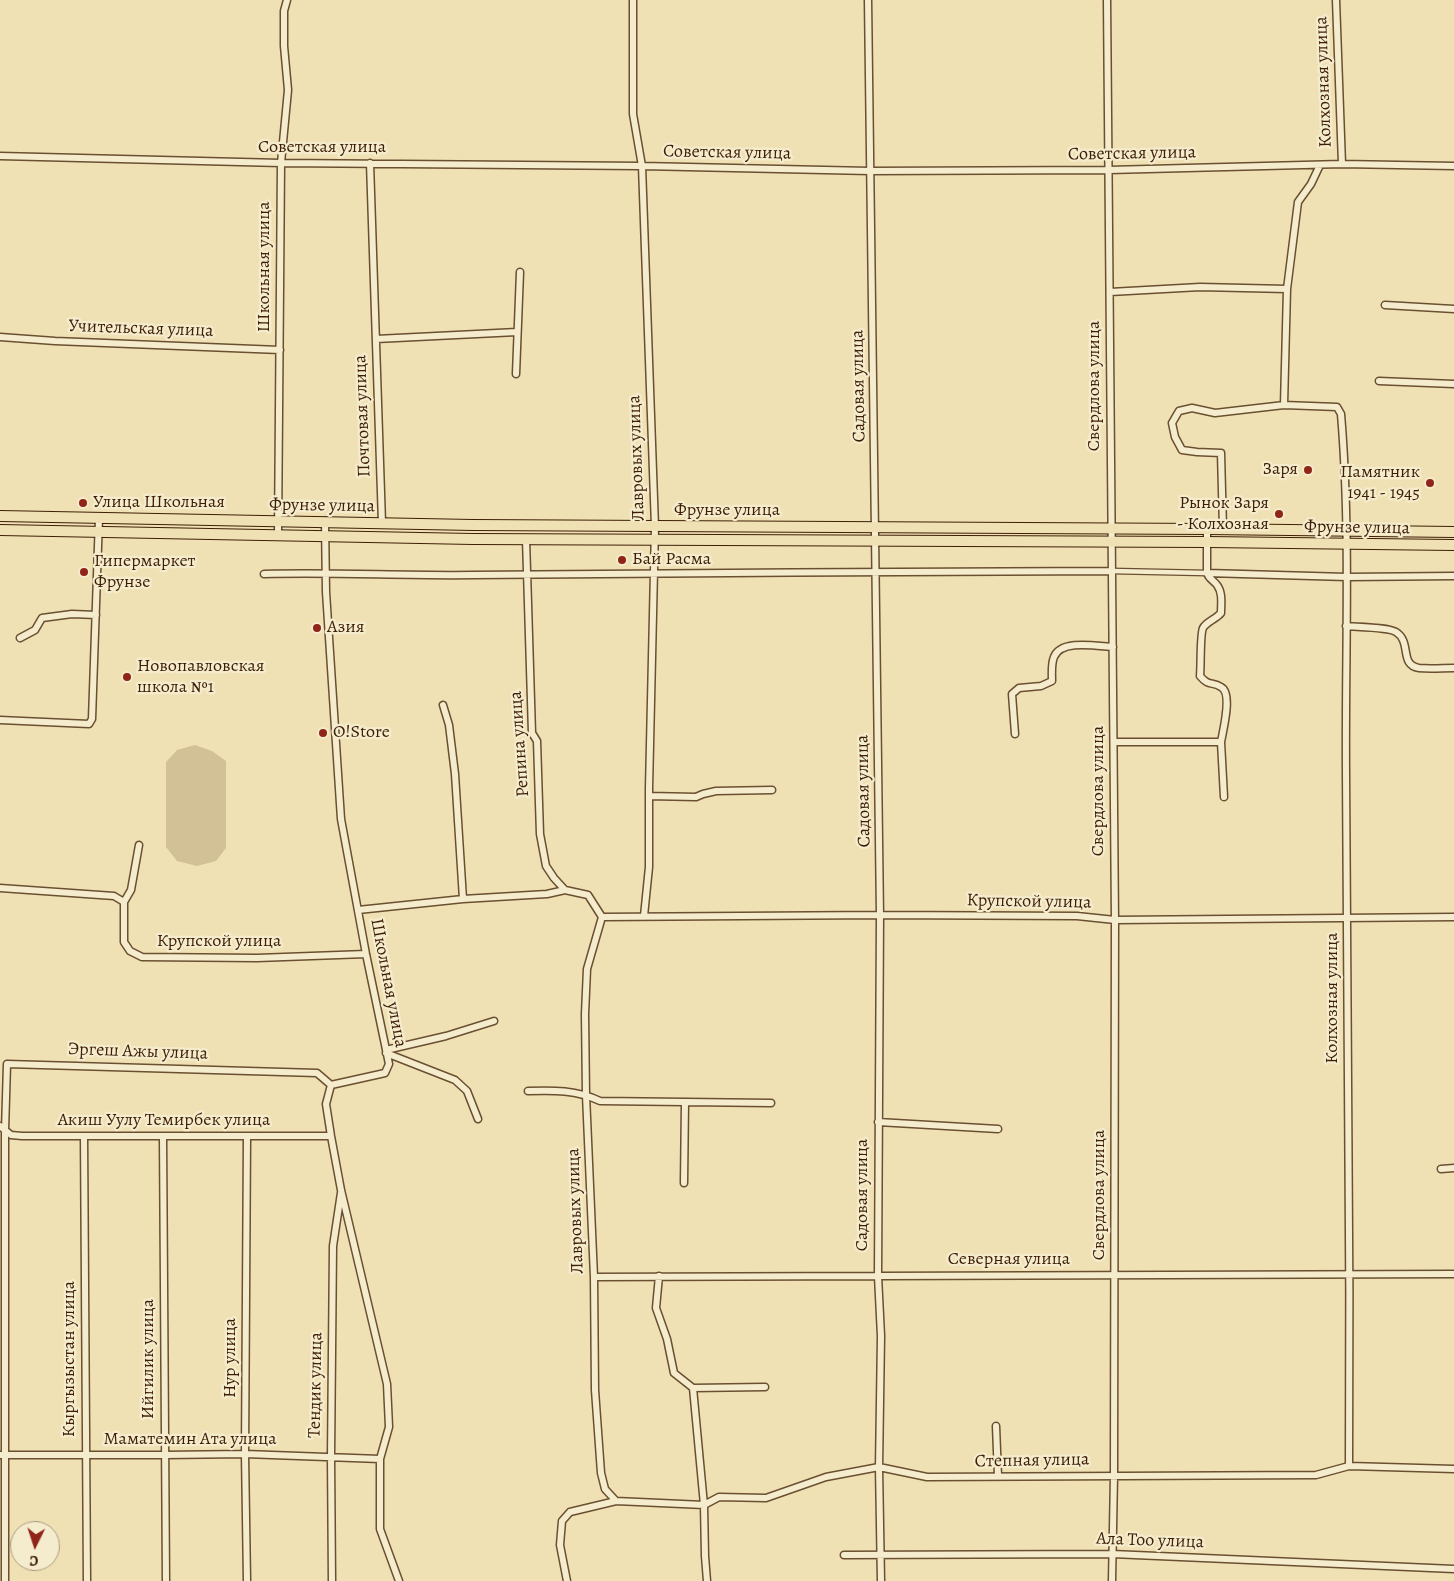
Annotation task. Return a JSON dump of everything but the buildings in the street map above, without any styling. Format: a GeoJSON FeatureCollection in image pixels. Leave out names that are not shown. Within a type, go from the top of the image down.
{"type":"FeatureCollection","features":[{"type":"Feature","properties":{"kind":"main road","name":"Фрунзе улица"},"geometry":{"type":"LineString","coordinates":[[0,516],[473,525],[1110,528],[1454,532]]}},
{"type":"Feature","properties":{"kind":"main road","name":"Фрунзе улица"},"geometry":{"type":"LineString","coordinates":[[0,530],[526,539],[1454,545]]}},
{"type":"Feature","properties":{"kind":"street","name":"Школьная улица"},"geometry":{"type":"LineString","coordinates":[[278,535],[281,163],[288,90],[284,46],[284,11],[287,0]]}},
{"type":"Feature","properties":{"kind":"street","name":"Лавровых улица"},"geometry":{"type":"LineString","coordinates":[[633,0],[633,114],[642,166],[655,527],[649,867],[644,916]]}},
{"type":"Feature","properties":{"kind":"street","name":"Садовая улица"},"geometry":{"type":"LineString","coordinates":[[868,0],[880,915],[878,1276],[882,1336],[879,1468],[881,1581]]}},
{"type":"Feature","properties":{"kind":"street","name":"Свердлова улица"},"geometry":{"type":"LineString","coordinates":[[1107,0],[1110,528],[1115,920],[1115,1275],[1112,1581]]}},
{"type":"Feature","properties":{"kind":"street","name":"Колхозная улица"},"geometry":{"type":"LineString","coordinates":[[1336,0],[1342,164]]}},
{"type":"Feature","properties":{"kind":"street","name":"Советская улица"},"geometry":{"type":"LineString","coordinates":[[0,156],[281,163],[642,166],[870,171],[1109,170],[1342,164],[1454,166]]}},
{"type":"Feature","properties":{"kind":"street","name":"Почтовая улица"},"geometry":{"type":"LineString","coordinates":[[370,163],[382,523]]}},
{"type":"Feature","properties":{"kind":"street"},"geometry":{"type":"LineString","coordinates":[[1284,405],[1287,289],[1298,202],[1311,184],[1320,165]]}},
{"type":"Feature","properties":{"kind":"street"},"geometry":{"type":"LineString","coordinates":[[516,374],[520,272]]}},
{"type":"Feature","properties":{"kind":"street"},"geometry":{"type":"LineString","coordinates":[[1110,292],[1200,288],[1287,289]]}},
{"type":"Feature","properties":{"kind":"street"},"geometry":{"type":"LineString","coordinates":[[1385,306],[1454,309]]}},
{"type":"Feature","properties":{"kind":"street","name":"Почтовая улица"},"geometry":{"type":"LineString","coordinates":[[376,339],[518,332]]}},
{"type":"Feature","properties":{"kind":"street","name":"Учительская улица"},"geometry":{"type":"LineString","coordinates":[[0,337],[280,350]]}},
{"type":"Feature","properties":{"kind":"street"},"geometry":{"type":"LineString","coordinates":[[1379,381],[1454,384]]}},
{"type":"Feature","properties":{"kind":"street"},"geometry":{"type":"LineString","coordinates":[[1223,529],[1221,452],[1182,450],[1175,436],[1172,423],[1179,411],[1192,408],[1215,413],[1284,405],[1337,407],[1341,414],[1347,531]]}},
{"type":"Feature","properties":{"kind":"street"},"geometry":{"type":"LineString","coordinates":[[0,720],[89,724],[92,719],[98,518]]}},
{"type":"Feature","properties":{"kind":"street","name":"Школьная улица"},"geometry":{"type":"LineString","coordinates":[[325,521],[326,573],[342,819],[366,954],[389,1064],[385,1073],[331,1085]]}},
{"type":"Feature","properties":{"kind":"street"},"geometry":{"type":"LineString","coordinates":[[1207,529],[1207,573],[1209,579],[1218,586],[1221,595],[1221,613],[1202,629],[1200,676],[1209,684],[1221,686],[1227,696],[1221,742],[1224,797]]}},
{"type":"Feature","properties":{"kind":"street","name":"Колхозная улица"},"geometry":{"type":"LineString","coordinates":[[1347,531],[1346,770],[1350,1274],[1349,1466]]}},
{"type":"Feature","properties":{"kind":"street","name":"Репина улица"},"geometry":{"type":"LineString","coordinates":[[526,539],[532,733],[537,741],[540,834],[546,866],[565,890]]}},
{"type":"Feature","properties":{"kind":"street"},"geometry":{"type":"LineString","coordinates":[[264,574],[326,573],[414,576],[1111,571],[1347,576],[1454,576]]}},
{"type":"Feature","properties":{"kind":"street"},"geometry":{"type":"LineString","coordinates":[[20,638],[35,630],[42,618],[72,614],[96,615]]}},
{"type":"Feature","properties":{"kind":"street"},"geometry":{"type":"LineString","coordinates":[[1346,626],[1394,630],[1402,637],[1406,648],[1407,660],[1411,665],[1418,668],[1454,668]]}},
{"type":"Feature","properties":{"kind":"street"},"geometry":{"type":"LineString","coordinates":[[1015,734],[1012,694],[1019,688],[1041,686],[1052,681],[1053,658],[1060,648],[1071,645],[1112,647]]}},
{"type":"Feature","properties":{"kind":"street"},"geometry":{"type":"LineString","coordinates":[[442,706],[449,725],[455,774],[463,899]]}},
{"type":"Feature","properties":{"kind":"street"},"geometry":{"type":"LineString","coordinates":[[1114,742],[1221,742]]}},
{"type":"Feature","properties":{"kind":"street"},"geometry":{"type":"LineString","coordinates":[[649,796],[696,797],[716,791],[772,790]]}},
{"type":"Feature","properties":{"kind":"street"},"geometry":{"type":"LineString","coordinates":[[0,888],[114,896],[124,902],[131,890],[139,845]]}},
{"type":"Feature","properties":{"kind":"street"},"geometry":{"type":"LineString","coordinates":[[358,910],[463,899],[547,894],[565,890],[588,895],[602,917]]}},
{"type":"Feature","properties":{"kind":"street","name":"Крупской улица"},"geometry":{"type":"LineString","coordinates":[[124,902],[124,942],[130,951],[142,957],[257,958],[366,954]]}},
{"type":"Feature","properties":{"kind":"street","name":"Крупской улица"},"geometry":{"type":"LineString","coordinates":[[602,917],[1077,916],[1115,920],[1454,917]]}},
{"type":"Feature","properties":{"kind":"street","name":"Лавровых улица"},"geometry":{"type":"LineString","coordinates":[[602,917],[587,969],[585,1014],[586,1095],[594,1277],[595,1390],[605,1489],[616,1501]]}},
{"type":"Feature","properties":{"kind":"street"},"geometry":{"type":"LineString","coordinates":[[386,1052],[494,1022]]}},
{"type":"Feature","properties":{"kind":"street"},"geometry":{"type":"LineString","coordinates":[[386,1052],[455,1080],[467,1091],[478,1119]]}},
{"type":"Feature","properties":{"kind":"street","name":"Эргеш Ажы улица"},"geometry":{"type":"LineString","coordinates":[[3,1128],[7,1064],[317,1073],[331,1085]]}},
{"type":"Feature","properties":{"kind":"street"},"geometry":{"type":"LineString","coordinates":[[331,1085],[326,1104],[341,1190],[387,1384],[390,1427],[380,1459],[380,1529],[400,1581]]}},
{"type":"Feature","properties":{"kind":"street"},"geometry":{"type":"LineString","coordinates":[[528,1091],[559,1090],[586,1095],[600,1101],[771,1103]]}},
{"type":"Feature","properties":{"kind":"street"},"geometry":{"type":"LineString","coordinates":[[684,1183],[685,1102]]}},
{"type":"Feature","properties":{"kind":"street"},"geometry":{"type":"LineString","coordinates":[[878,1122],[998,1129]]}},
{"type":"Feature","properties":{"kind":"street"},"geometry":{"type":"LineString","coordinates":[[3,1128],[2,1455],[5,1581]]}},
{"type":"Feature","properties":{"kind":"street","name":"Акиш Уулу Темирбек улица"},"geometry":{"type":"LineString","coordinates":[[3,1128],[11,1135],[163,1137],[331,1136]]}},
{"type":"Feature","properties":{"kind":"street","name":"Кыргызыстан улица"},"geometry":{"type":"LineString","coordinates":[[84,1136],[87,1581]]}},
{"type":"Feature","properties":{"kind":"street","name":"Нур улица"},"geometry":{"type":"LineString","coordinates":[[247,1136],[245,1454],[247,1581]]}},
{"type":"Feature","properties":{"kind":"street","name":"Ийгилик улица"},"geometry":{"type":"LineString","coordinates":[[163,1137],[166,1581]]}},
{"type":"Feature","properties":{"kind":"street"},"geometry":{"type":"LineString","coordinates":[[1441,1169],[1454,1168]]}},
{"type":"Feature","properties":{"kind":"street","name":"Тендик улица"},"geometry":{"type":"LineString","coordinates":[[332,1581],[333,1246],[341,1190]]}},
{"type":"Feature","properties":{"kind":"street","name":"Северная улица"},"geometry":{"type":"LineString","coordinates":[[594,1277],[1454,1274]]}},
{"type":"Feature","properties":{"kind":"street"},"geometry":{"type":"LineString","coordinates":[[659,1276],[656,1308],[667,1339],[674,1373],[693,1388],[765,1388]]}},
{"type":"Feature","properties":{"kind":"street"},"geometry":{"type":"LineString","coordinates":[[693,1388],[704,1505],[707,1581]]}},
{"type":"Feature","properties":{"kind":"street"},"geometry":{"type":"LineString","coordinates":[[996,1426],[998,1476]]}},
{"type":"Feature","properties":{"kind":"street","name":"Маматемин Ата улица"},"geometry":{"type":"LineString","coordinates":[[2,1455],[245,1454],[380,1459]]}},
{"type":"Feature","properties":{"kind":"street","name":"Степная улица"},"geometry":{"type":"LineString","coordinates":[[567,1581],[560,1545],[562,1521],[570,1512],[616,1501],[704,1505],[719,1497],[766,1498],[826,1477],[879,1468],[926,1477],[1316,1475],[1349,1466],[1454,1469]]}},
{"type":"Feature","properties":{"kind":"street","name":"Ала Тоо улица"},"geometry":{"type":"LineString","coordinates":[[844,1555],[1112,1554],[1454,1569]]}},
{"type":"Feature","properties":{"kind":"shaded area"},"geometry":{"type":"Polygon","coordinates":[[[195,745],[212,751],[226,761],[226,848],[216,861],[197,866],[177,861],[166,847],[166,762],[177,750],[195,745]]]}},
{"type":"Feature","properties":{"kind":"place","name":"Заря"},"geometry":{"type":"Point","coordinates":[1308,470]}},
{"type":"Feature","properties":{"kind":"place","name":"Памятник 1941 - 1945"},"geometry":{"type":"Point","coordinates":[1430,483]}},
{"type":"Feature","properties":{"kind":"place","name":"Улица Школьная"},"geometry":{"type":"Point","coordinates":[83,503]}},
{"type":"Feature","properties":{"kind":"place","name":"Рынок Заря - Колхозная"},"geometry":{"type":"Point","coordinates":[1279,514]}},
{"type":"Feature","properties":{"kind":"place","name":"Бай Расма"},"geometry":{"type":"Point","coordinates":[622,560]}},
{"type":"Feature","properties":{"kind":"place","name":"Гипермаркет Фрунзе"},"geometry":{"type":"Point","coordinates":[84,572]}},
{"type":"Feature","properties":{"kind":"place","name":"Азия"},"geometry":{"type":"Point","coordinates":[317,628]}},
{"type":"Feature","properties":{"kind":"place","name":"Новопавловская школа №1"},"geometry":{"type":"Point","coordinates":[127,677]}},
{"type":"Feature","properties":{"kind":"place","name":"O!Store"},"geometry":{"type":"Point","coordinates":[323,733]}}]}
